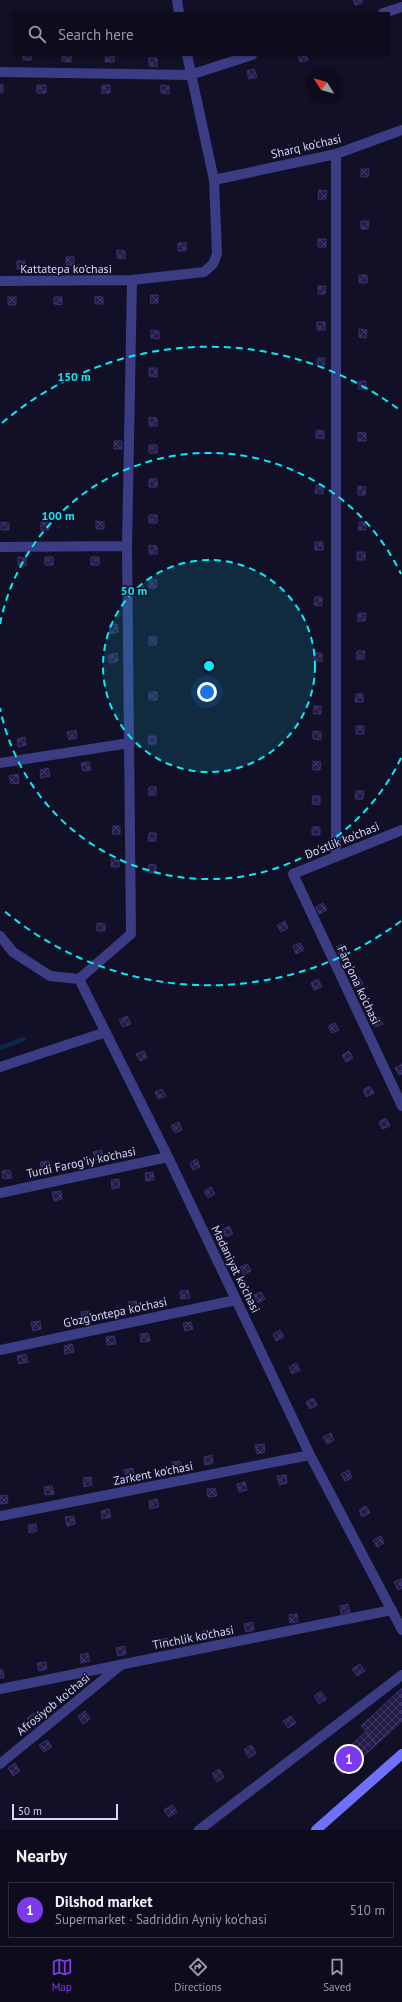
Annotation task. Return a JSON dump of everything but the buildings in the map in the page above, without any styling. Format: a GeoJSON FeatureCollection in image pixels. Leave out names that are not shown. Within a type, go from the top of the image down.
{"type":"FeatureCollection","features":[{"type":"Feature","properties":{"kind":"street"},"geometry":{"type":"LineString","coordinates":[[177,0],[179,12]]}},
{"type":"Feature","properties":{"kind":"street"},"geometry":{"type":"LineString","coordinates":[[386,12],[402,7]]}},
{"type":"Feature","properties":{"kind":"street","name":"Kattatepa ko'chasi"},"geometry":{"type":"LineString","coordinates":[[0,281],[132,280],[204,272],[213,264],[217,254],[218,242],[214,180],[190,75],[187,56]]}},
{"type":"Feature","properties":{"kind":"street"},"geometry":{"type":"LineString","coordinates":[[0,72],[190,75],[249,56]]}},
{"type":"Feature","properties":{"kind":"street","name":"Sharq ko'chasi"},"geometry":{"type":"LineString","coordinates":[[214,180],[336,154],[402,130]]}},
{"type":"Feature","properties":{"kind":"street"},"geometry":{"type":"LineString","coordinates":[[336,154],[336,857]]}},
{"type":"Feature","properties":{"kind":"street"},"geometry":{"type":"LineString","coordinates":[[0,936],[12,952],[50,976],[80,979],[131,934],[128,546],[132,280]]}},
{"type":"Feature","properties":{"kind":"street"},"geometry":{"type":"LineString","coordinates":[[0,547],[128,546]]}},
{"type":"Feature","properties":{"kind":"street"},"geometry":{"type":"LineString","coordinates":[[0,763],[130,743]]}},
{"type":"Feature","properties":{"kind":"street","name":"Do'stlik ko'chasi"},"geometry":{"type":"LineString","coordinates":[[293,874],[402,830]]}},
{"type":"Feature","properties":{"kind":"street","name":"Farg'ona ko'chasi"},"geometry":{"type":"LineString","coordinates":[[293,874],[402,1106]]}},
{"type":"Feature","properties":{"kind":"street","name":"Madaniyat ko'chasi"},"geometry":{"type":"LineString","coordinates":[[80,979],[168,1156],[310,1455],[402,1630]]}},
{"type":"Feature","properties":{"kind":"street"},"geometry":{"type":"LineString","coordinates":[[0,1067],[106,1032]]}},
{"type":"Feature","properties":{"kind":"street","name":"Turdi Farog'iy ko'chasi"},"geometry":{"type":"LineString","coordinates":[[0,1193],[168,1156]]}},
{"type":"Feature","properties":{"kind":"street","name":"G'ozg'ontepa ko'chasi"},"geometry":{"type":"LineString","coordinates":[[0,1350],[236,1300]]}},
{"type":"Feature","properties":{"kind":"street","name":"Zarkent ko'chasi"},"geometry":{"type":"LineString","coordinates":[[0,1516],[310,1455]]}},
{"type":"Feature","properties":{"kind":"street","name":"Tinchlik ko'chasi"},"geometry":{"type":"LineString","coordinates":[[0,1689],[392,1610]]}},
{"type":"Feature","properties":{"kind":"street","name":"Afrosiyob ko'chasi"},"geometry":{"type":"LineString","coordinates":[[0,1764],[123,1664]]}},
{"type":"Feature","properties":{"kind":"street"},"geometry":{"type":"LineString","coordinates":[[199,1830],[402,1675]]}},
{"type":"Feature","properties":{"kind":"street"},"geometry":{"type":"LineString","coordinates":[[316,1830],[402,1754]]}},
{"type":"Feature","properties":{"kind":"waterway"},"geometry":{"type":"LineString","coordinates":[[0,1048],[24,1039]]}},
{"type":"Feature","properties":{"kind":"place","name":"Dilshod market"},"geometry":{"type":"Point","coordinates":[349,1759]}}]}
